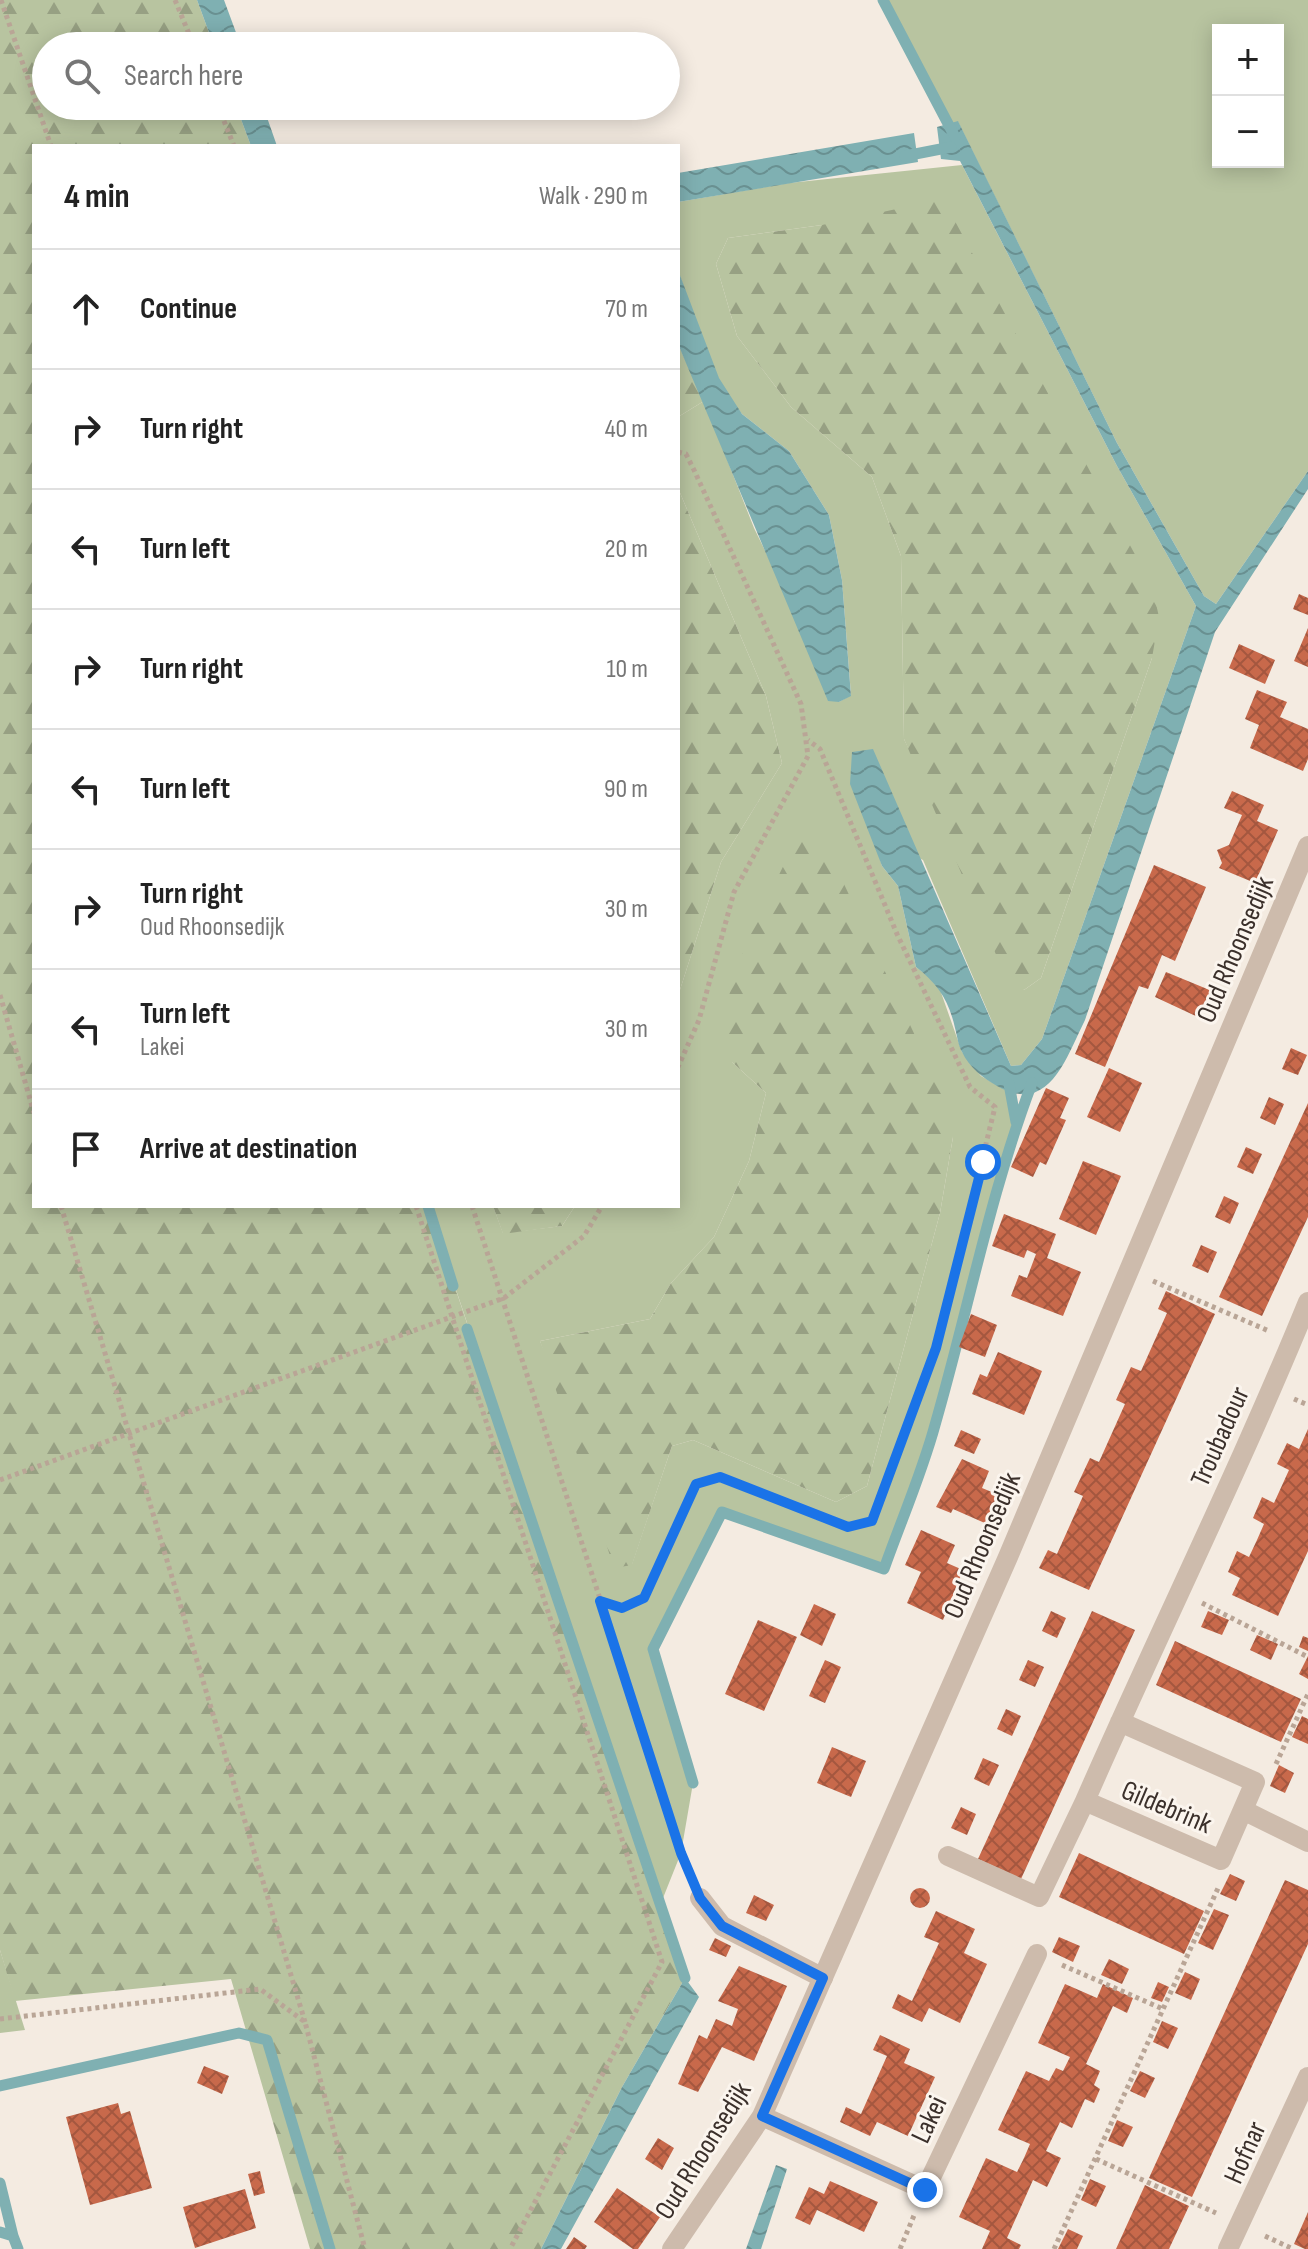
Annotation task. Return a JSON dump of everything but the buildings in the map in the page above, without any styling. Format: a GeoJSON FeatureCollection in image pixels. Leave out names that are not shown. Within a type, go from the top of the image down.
{"type":"FeatureCollection","features":[{"type":"Feature","properties":{"kind":"street","name":"Oud Rhoonsedijk"},"geometry":{"type":"LineString","coordinates":[[672,2249],[762,2116],[1008,1557],[1308,846]]}},
{"type":"Feature","properties":{"kind":"street","name":"Troubadour"},"geometry":{"type":"LineString","coordinates":[[1181,1592],[1308,1302]]}},
{"type":"Feature","properties":{"kind":"street","name":"Gildebrink"},"geometry":{"type":"LineString","coordinates":[[948,1856],[1039,1897],[1181,1592]]}},
{"type":"Feature","properties":{"kind":"street","name":"Gildebrink"},"geometry":{"type":"LineString","coordinates":[[1085,1801],[1221,1860],[1255,1782],[1120,1722]]}},
{"type":"Feature","properties":{"kind":"street","name":"Gildebrink"},"geometry":{"type":"LineString","coordinates":[[1243,1810],[1308,1842]]}},
{"type":"Feature","properties":{"kind":"street"},"geometry":{"type":"LineString","coordinates":[[700,1898],[722,1926],[823,1978]]}},
{"type":"Feature","properties":{"kind":"street","name":"Lakei"},"geometry":{"type":"LineString","coordinates":[[762,2116],[925,2190],[1037,1954]]}},
{"type":"Feature","properties":{"kind":"street","name":"Hofnar"},"geometry":{"type":"LineString","coordinates":[[1228,2249],[1308,2077]]}},
{"type":"Feature","properties":{"kind":"path"},"geometry":{"type":"LineString","coordinates":[[1,0],[32,91]]}},
{"type":"Feature","properties":{"kind":"path"},"geometry":{"type":"LineString","coordinates":[[175,0],[188,32]]}},
{"type":"Feature","properties":{"kind":"path"},"geometry":{"type":"LineString","coordinates":[[42,120],[50,144]]}},
{"type":"Feature","properties":{"kind":"path"},"geometry":{"type":"LineString","coordinates":[[224,120],[233,144]]}},
{"type":"Feature","properties":{"kind":"path"},"geometry":{"type":"LineString","coordinates":[[680,452],[686,454],[694,470],[801,704],[808,740],[808,756],[797,781],[734,892],[699,1020],[680,1063]]}},
{"type":"Feature","properties":{"kind":"path"},"geometry":{"type":"LineString","coordinates":[[600,1601],[622,1608],[644,1598],[696,1484],[720,1477],[848,1527],[872,1521],[936,1348],[983,1162],[995,1107],[970,1087],[897,934],[820,749],[808,740]]}},
{"type":"Feature","properties":{"kind":"path"},"geometry":{"type":"LineString","coordinates":[[0,995],[32,1106]]}},
{"type":"Feature","properties":{"kind":"path"},"geometry":{"type":"LineString","coordinates":[[62,1208],[126,1435],[305,2022],[365,2249]]}},
{"type":"Feature","properties":{"kind":"path"},"geometry":{"type":"LineString","coordinates":[[417,1208],[662,1962],[510,2249]]}},
{"type":"Feature","properties":{"kind":"path"},"geometry":{"type":"LineString","coordinates":[[473,1208],[681,1853],[700,1898]]}},
{"type":"Feature","properties":{"kind":"path"},"geometry":{"type":"LineString","coordinates":[[0,1480],[504,1298],[584,1236],[601,1208]]}},
{"type":"Feature","properties":{"kind":"path"},"geometry":{"type":"LineString","coordinates":[[1127,1270],[1292,1341]]}},
{"type":"Feature","properties":{"kind":"path"},"geometry":{"type":"LineString","coordinates":[[1181,1592],[1308,1657]]}},
{"type":"Feature","properties":{"kind":"path"},"geometry":{"type":"LineString","coordinates":[[1255,1782],[1267,1783],[1308,1694]]}},
{"type":"Feature","properties":{"kind":"path"},"geometry":{"type":"LineString","coordinates":[[1054,2249],[1223,1877],[1221,1860]]}},
{"type":"Feature","properties":{"kind":"path"},"geometry":{"type":"LineString","coordinates":[[1037,1954],[1163,2009]]}},
{"type":"Feature","properties":{"kind":"path"},"geometry":{"type":"LineString","coordinates":[[0,2019],[260,1989],[305,2022]]}},
{"type":"Feature","properties":{"kind":"path"},"geometry":{"type":"LineString","coordinates":[[1096,2159],[1293,2249]]}},
{"type":"Feature","properties":{"kind":"path"},"geometry":{"type":"LineString","coordinates":[[900,2249],[925,2190]]}},
{"type":"Feature","properties":{"kind":"green space"},"geometry":{"type":"Polygon","coordinates":[[[0,0],[197,0],[209,32],[32,32],[32,120],[241,120],[250,144],[32,144],[32,1208],[429,1208],[685,1978],[622,2087],[541,2249],[310,2249],[231,1979],[15,2001],[0,1950],[0,0]]]}},
{"type":"Feature","properties":{"kind":"green space"},"geometry":{"type":"Polygon","coordinates":[[[881,0],[1308,0],[1308,471],[1216,604],[1204,596],[1117,443],[958,122],[945,125],[881,0]]]}},
{"type":"Feature","properties":{"kind":"green space"},"geometry":{"type":"Polygon","coordinates":[[[962,165],[1117,466],[1196,606],[1042,1039],[1021,1065],[1011,1066],[923,860],[872,834],[882,866],[898,886],[916,967],[938,984],[962,1052],[981,1076],[1014,1095],[1017,1124],[935,1427],[884,1569],[722,1512],[653,1649],[693,1783],[681,1853],[661,1903],[429,1208],[494,1208],[503,1233],[562,1226],[574,1208],[680,1208],[680,990],[721,862],[782,763],[766,696],[680,493],[680,416],[704,401],[754,528],[839,702],[851,695],[842,580],[829,515],[789,451],[742,414],[715,379],[680,276],[680,202],[789,183],[962,165]],[[822,225],[728,238],[716,264],[737,336],[791,407],[872,477],[901,556],[904,739],[1024,990],[1041,978],[1152,658],[822,225]],[[732,1062],[766,1093],[749,1161],[714,1237],[671,1283],[650,1319],[540,1341],[632,1564],[672,1446],[693,1440],[836,1502],[867,1486],[940,1213],[953,1137],[732,1062]]]}},
{"type":"Feature","properties":{"kind":"green space"},"geometry":{"type":"Polygon","coordinates":[[[943,199],[1152,586],[1159,617],[1152,658],[1041,978],[1024,990],[1006,978],[904,739],[901,556],[872,477],[791,407],[737,336],[716,264],[728,238],[822,225],[943,199]]]}},
{"type":"Feature","properties":{"kind":"green space"},"geometry":{"type":"Polygon","coordinates":[[[680,348],[704,401],[680,416],[680,348]]]}},
{"type":"Feature","properties":{"kind":"green space"},"geometry":{"type":"Polygon","coordinates":[[[680,493],[766,696],[782,763],[721,862],[680,990],[680,493]]]}},
{"type":"Feature","properties":{"kind":"green space"},"geometry":{"type":"Polygon","coordinates":[[[821,835],[941,1091],[953,1137],[940,1213],[867,1486],[836,1502],[693,1440],[672,1446],[632,1565],[614,1568],[540,1341],[650,1319],[671,1283],[714,1237],[749,1161],[766,1093],[732,1062],[718,1028],[748,938],[798,836],[821,835]]]}},
{"type":"Feature","properties":{"kind":"green space"},"geometry":{"type":"Polygon","coordinates":[[[494,1208],[574,1208],[562,1226],[503,1234],[494,1208]]]}},
{"type":"Feature","properties":{"kind":"green space"},"geometry":{"type":"Polygon","coordinates":[[[0,1950],[25,2030],[0,2033],[0,1950]]]}},
{"type":"Feature","properties":{"kind":"water"},"geometry":{"type":"Polygon","coordinates":[[[197,0],[224,0],[236,32],[209,32],[197,0]]]}},
{"type":"Feature","properties":{"kind":"water"},"geometry":{"type":"Polygon","coordinates":[[[241,120],[268,120],[276,144],[250,144],[241,120]]]}},
{"type":"Feature","properties":{"kind":"water"},"geometry":{"type":"Polygon","coordinates":[[[958,121],[1117,443],[1204,596],[1216,604],[1308,471],[1308,489],[1215,632],[1085,1020],[1063,1065],[1043,1088],[1030,1094],[1015,1093],[997,1086],[972,1067],[961,1049],[946,1001],[931,980],[916,967],[898,886],[882,866],[850,784],[852,752],[873,749],[1011,1066],[1021,1065],[1042,1039],[1196,606],[1117,466],[960,161],[941,159],[937,127],[958,121]]]}},
{"type":"Feature","properties":{"kind":"water"},"geometry":{"type":"Polygon","coordinates":[[[914,133],[918,162],[680,202],[680,173],[914,133]]]}},
{"type":"Feature","properties":{"kind":"water"},"geometry":{"type":"Polygon","coordinates":[[[680,275],[719,378],[742,414],[789,451],[829,515],[842,580],[851,696],[839,702],[828,701],[680,349],[680,275]]]}},
{"type":"Feature","properties":{"kind":"water"},"geometry":{"type":"Polygon","coordinates":[[[685,1978],[699,1997],[561,2249],[541,2249],[622,2087],[685,1978]]]}},
{"type":"Feature","properties":{"kind":"water"},"geometry":{"type":"Polygon","coordinates":[[[776,2165],[787,2169],[761,2249],[746,2249],[776,2165]]]}},
{"type":"Feature","properties":{"kind":"waterway"},"geometry":{"type":"LineString","coordinates":[[883,0],[955,137]]}},
{"type":"Feature","properties":{"kind":"waterway"},"geometry":{"type":"LineString","coordinates":[[905,156],[951,147]]}},
{"type":"Feature","properties":{"kind":"waterway"},"geometry":{"type":"LineString","coordinates":[[693,1783],[653,1649],[722,1512],[884,1569],[930,1443],[1004,1167],[1032,1083]]}},
{"type":"Feature","properties":{"kind":"waterway"},"geometry":{"type":"LineString","coordinates":[[1009,1084],[1016,1122]]}},
{"type":"Feature","properties":{"kind":"waterway"},"geometry":{"type":"LineString","coordinates":[[429,1208],[453,1286]]}},
{"type":"Feature","properties":{"kind":"waterway"},"geometry":{"type":"LineString","coordinates":[[467,1329],[685,1978]]}},
{"type":"Feature","properties":{"kind":"waterway"},"geometry":{"type":"LineString","coordinates":[[0,2086],[239,2033],[267,2040],[330,2249]]}},
{"type":"Feature","properties":{"kind":"waterway"},"geometry":{"type":"LineString","coordinates":[[0,2183],[13,2236]]}},
{"type":"Feature","properties":{"kind":"waterway"},"geometry":{"type":"LineString","coordinates":[[0,2232],[13,2236],[18,2249]]}},
{"type":"Feature","properties":{"kind":"route"},"geometry":{"type":"LineString","coordinates":[[925,2190],[762,2116],[823,1978],[722,1926],[700,1898],[681,1853],[600,1601],[622,1608],[644,1598],[696,1484],[720,1477],[848,1527],[872,1521],[936,1348],[983,1162]]}}]}
